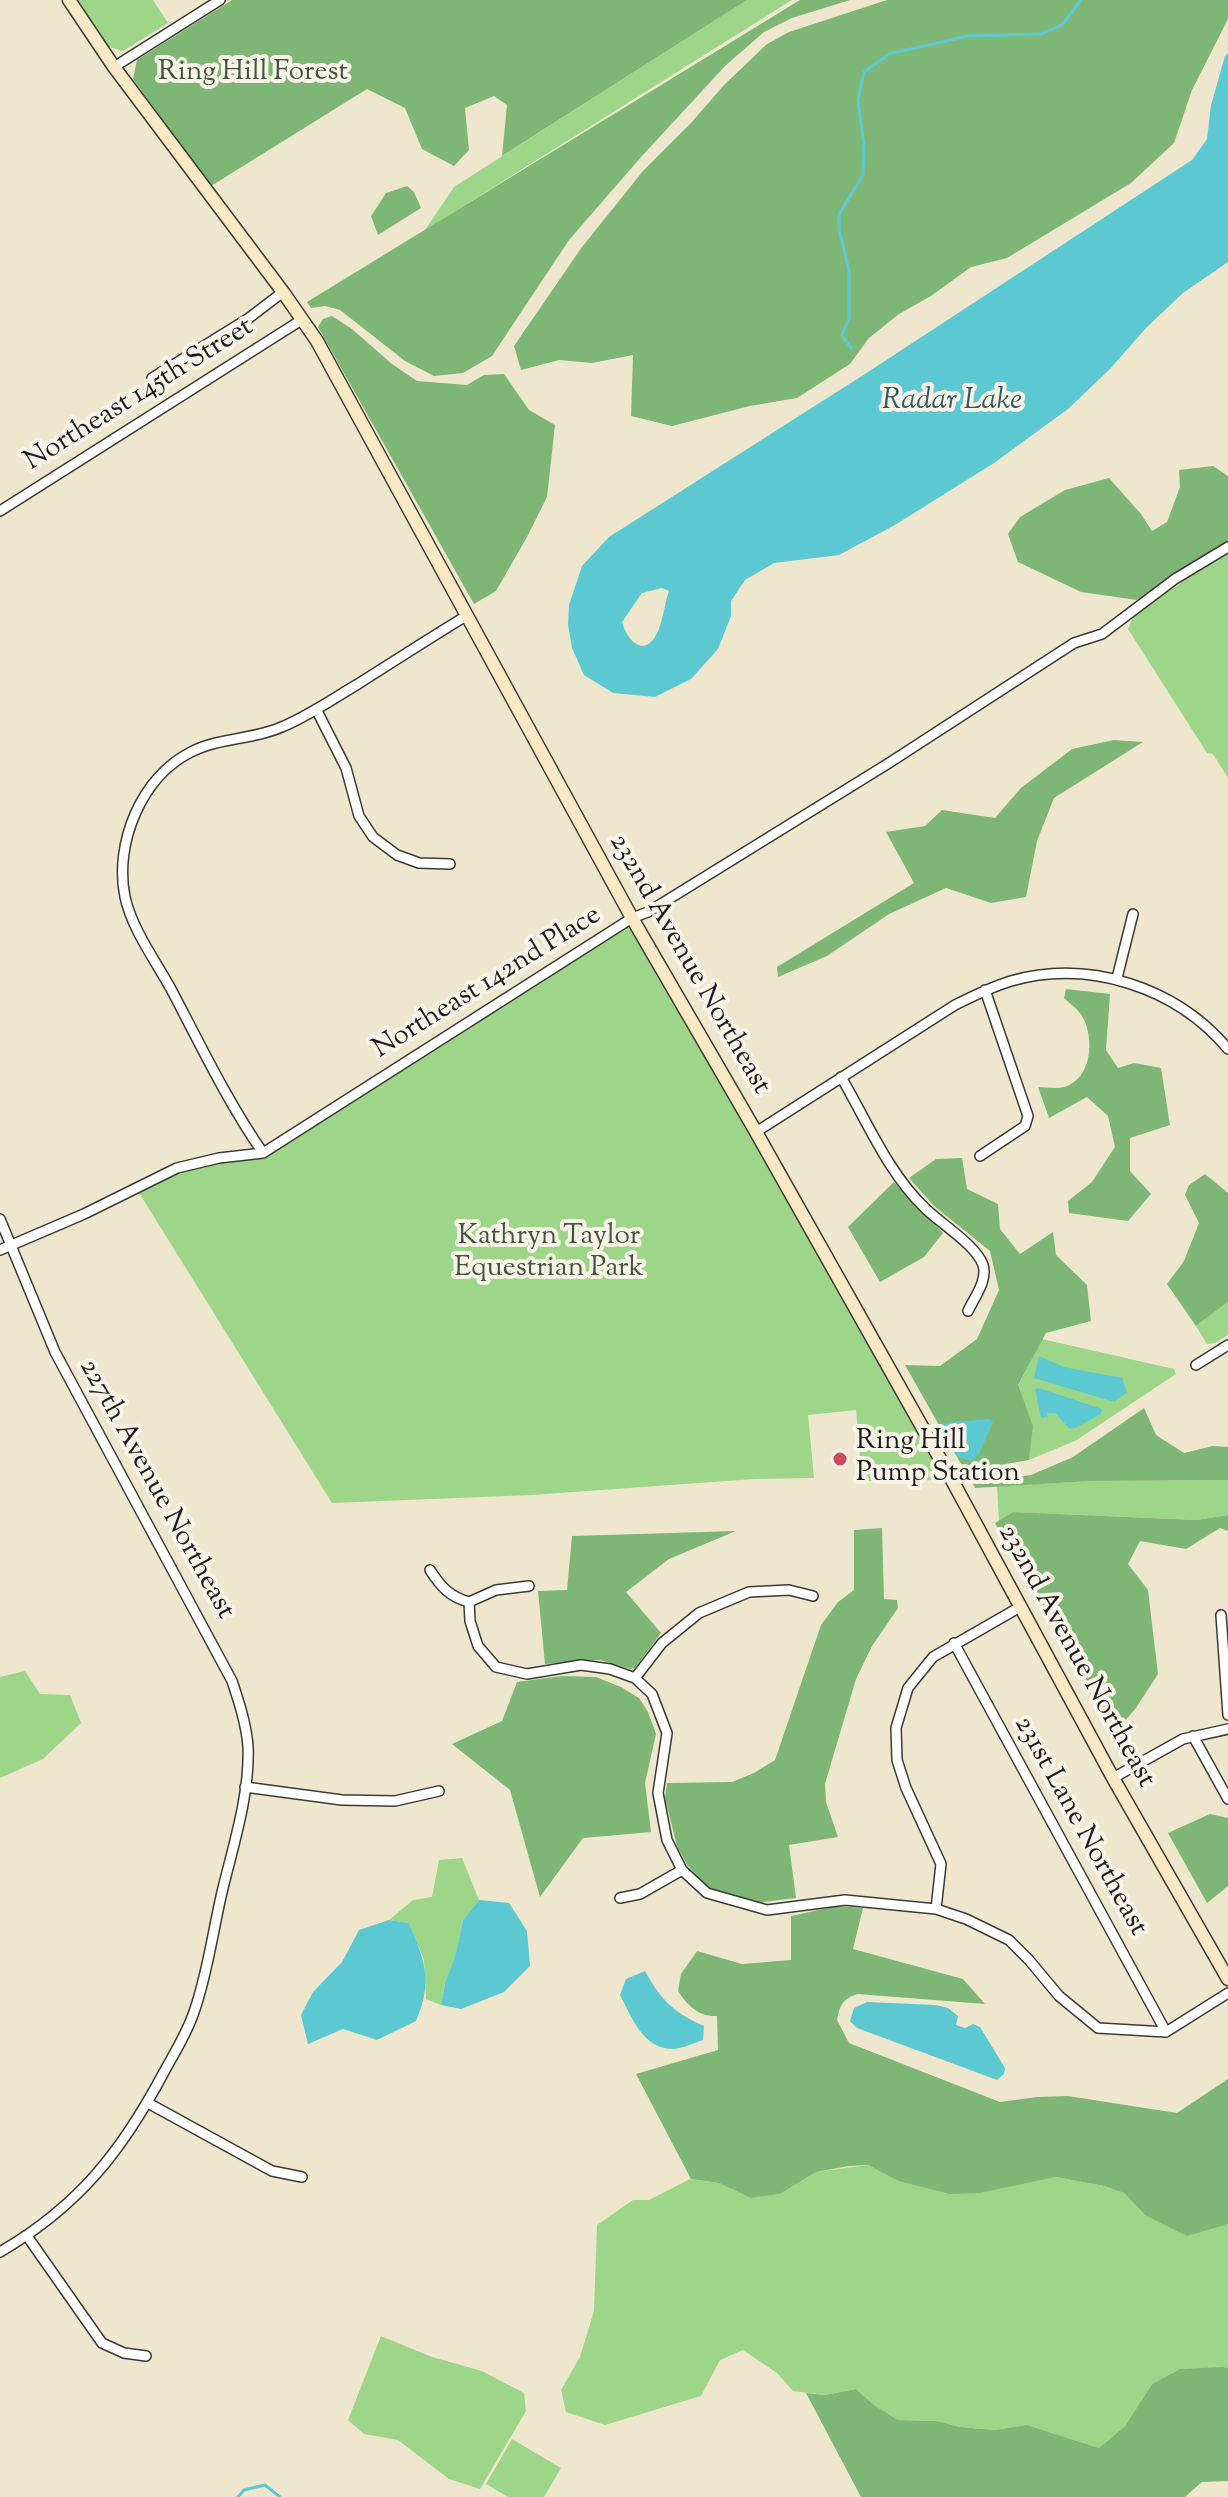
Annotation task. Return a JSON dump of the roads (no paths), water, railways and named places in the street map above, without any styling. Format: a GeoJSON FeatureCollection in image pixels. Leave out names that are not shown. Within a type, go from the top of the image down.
{"type":"FeatureCollection","features":[{"type":"Feature","properties":{"kind":"street","name":"232nd Avenue Northeast"},"geometry":{"type":"LineString","coordinates":[[69,0],[114,67],[303,319],[339,380],[632,918],[952,1480],[1113,1778],[1228,1979]]}},
{"type":"Feature","properties":{"kind":"street"},"geometry":{"type":"LineString","coordinates":[[114,67],[220,0]]}},
{"type":"Feature","properties":{"kind":"street"},"geometry":{"type":"LineString","coordinates":[[152,378],[249,318],[283,292]]}},
{"type":"Feature","properties":{"kind":"street","name":"Northeast 145th Street"},"geometry":{"type":"LineString","coordinates":[[0,511],[303,319]]}},
{"type":"Feature","properties":{"kind":"street","name":"Northeast 142nd Place"},"geometry":{"type":"LineString","coordinates":[[0,1250],[84,1214],[177,1168],[219,1158],[263,1153],[632,918],[648,912],[863,779],[1074,643],[1102,634],[1175,579],[1228,547]]}},
{"type":"Feature","properties":{"kind":"street"},"geometry":{"type":"LineString","coordinates":[[263,1153],[243,1125],[137,929],[125,899],[122,868],[126,837],[138,806],[162,774],[190,752],[285,726],[466,616]]}},
{"type":"Feature","properties":{"kind":"street"},"geometry":{"type":"LineString","coordinates":[[316,709],[346,768],[359,816],[373,837],[397,855],[419,863],[450,864]]}},
{"type":"Feature","properties":{"kind":"street"},"geometry":{"type":"LineString","coordinates":[[1117,978],[1133,914]]}},
{"type":"Feature","properties":{"kind":"street"},"geometry":{"type":"LineString","coordinates":[[756,1132],[955,1005],[1015,980],[1068,974],[1117,978],[1177,1004],[1216,1034],[1228,1049]]}},
{"type":"Feature","properties":{"kind":"street"},"geometry":{"type":"LineString","coordinates":[[980,1156],[1025,1126],[1028,1116],[985,990]]}},
{"type":"Feature","properties":{"kind":"street"},"geometry":{"type":"LineString","coordinates":[[841,1077],[901,1182],[925,1208],[967,1244],[982,1263],[984,1276],[968,1311]]}},
{"type":"Feature","properties":{"kind":"street","name":"227th Avenue Northeast"},"geometry":{"type":"LineString","coordinates":[[0,1219],[55,1352],[232,1681],[248,1744],[245,1787],[195,2011],[148,2103],[130,2132],[93,2179],[55,2215],[0,2252]]}},
{"type":"Feature","properties":{"kind":"street"},"geometry":{"type":"LineString","coordinates":[[1196,1365],[1228,1345]]}},
{"type":"Feature","properties":{"kind":"street"},"geometry":{"type":"LineString","coordinates":[[430,1570],[439,1585],[454,1598],[469,1602],[496,1590],[529,1586]]}},
{"type":"Feature","properties":{"kind":"street"},"geometry":{"type":"LineString","coordinates":[[635,1678],[662,1643],[699,1613],[749,1592],[789,1590],[813,1596]]}},
{"type":"Feature","properties":{"kind":"street"},"geometry":{"type":"LineString","coordinates":[[469,1602],[470,1621],[478,1646],[496,1667],[527,1674],[581,1665],[610,1669],[635,1678],[652,1694],[667,1733],[658,1793],[667,1840],[682,1870],[707,1893],[767,1910],[845,1900],[936,1909],[966,1919],[1009,1940],[1059,1996],[1098,2028],[1166,2032],[1228,1993]]}},
{"type":"Feature","properties":{"kind":"street"},"geometry":{"type":"LineString","coordinates":[[936,1909],[941,1864],[906,1788],[897,1760],[896,1728],[908,1688],[933,1657],[1020,1607]]}},
{"type":"Feature","properties":{"kind":"street"},"geometry":{"type":"LineString","coordinates":[[1221,1615],[1228,1715]]}},
{"type":"Feature","properties":{"kind":"street","name":"231st Lane Northeast"},"geometry":{"type":"LineString","coordinates":[[954,1643],[1166,2032]]}},
{"type":"Feature","properties":{"kind":"street"},"geometry":{"type":"LineString","coordinates":[[1113,1778],[1183,1739],[1228,1729]]}},
{"type":"Feature","properties":{"kind":"street"},"geometry":{"type":"LineString","coordinates":[[1193,1736],[1228,1799]]}},
{"type":"Feature","properties":{"kind":"street"},"geometry":{"type":"LineString","coordinates":[[245,1787],[342,1800],[395,1801],[439,1791]]}},
{"type":"Feature","properties":{"kind":"street"},"geometry":{"type":"LineString","coordinates":[[620,1898],[640,1894],[682,1870]]}},
{"type":"Feature","properties":{"kind":"street"},"geometry":{"type":"LineString","coordinates":[[148,2103],[272,2171],[302,2177]]}},
{"type":"Feature","properties":{"kind":"street"},"geometry":{"type":"LineString","coordinates":[[27,2236],[102,2343],[124,2353],[146,2356]]}},
{"type":"Feature","properties":{"kind":"water","name":"Radar Lake"},"geometry":{"type":"Polygon","coordinates":[[[1228,53],[1228,262],[1183,293],[1068,409],[994,463],[895,525],[839,555],[774,563],[745,580],[731,601],[731,616],[718,649],[691,679],[655,697],[613,693],[584,675],[572,648],[569,605],[582,566],[609,537],[1192,160],[1207,139],[1211,105],[1228,53]],[[662,588],[642,593],[622,622],[636,644],[646,645],[656,635],[669,591],[662,588]]]}},
{"type":"Feature","properties":{"kind":"water"},"geometry":{"type":"Polygon","coordinates":[[[1039,1356],[1064,1367],[1122,1378],[1127,1392],[1114,1402],[1034,1378],[1039,1356]]]}},
{"type":"Feature","properties":{"kind":"water"},"geometry":{"type":"Polygon","coordinates":[[[1035,1389],[1102,1409],[1101,1414],[1070,1429],[1055,1413],[1047,1413],[1048,1417],[1041,1418],[1035,1389]]]}},
{"type":"Feature","properties":{"kind":"water"},"geometry":{"type":"Polygon","coordinates":[[[989,1419],[993,1422],[979,1454],[972,1461],[954,1453],[947,1442],[943,1423],[989,1419]]]}},
{"type":"Feature","properties":{"kind":"water"},"geometry":{"type":"Polygon","coordinates":[[[479,1900],[509,1903],[527,1931],[530,1966],[504,1992],[461,2009],[441,2005],[463,1920],[479,1900]]]}},
{"type":"Feature","properties":{"kind":"water"},"geometry":{"type":"Polygon","coordinates":[[[389,1920],[409,1923],[423,1960],[424,1995],[416,2021],[377,2040],[343,2029],[308,2044],[301,2015],[313,1992],[342,1962],[359,1930],[389,1920]]]}},
{"type":"Feature","properties":{"kind":"water"},"geometry":{"type":"Polygon","coordinates":[[[645,1971],[669,2004],[704,2026],[703,2040],[676,2049],[662,2048],[639,2030],[620,1995],[626,1979],[645,1971]]]}},
{"type":"Feature","properties":{"kind":"water"},"geometry":{"type":"Polygon","coordinates":[[[867,2002],[948,2008],[958,2016],[956,2025],[965,2028],[973,2024],[980,2027],[1005,2068],[1004,2074],[997,2080],[857,2028],[850,2021],[854,2008],[867,2002]]]}},
{"type":"Feature","properties":{"kind":"waterway"},"geometry":{"type":"LineString","coordinates":[[851,348],[842,335],[849,319],[849,271],[839,229],[839,214],[863,175],[864,146],[858,100],[864,72],[889,54],[968,36],[1041,34],[1062,25],[1081,0]]}},
{"type":"Feature","properties":{"kind":"waterway"},"geometry":{"type":"LineString","coordinates":[[238,2497],[244,2490],[265,2485],[280,2497]]}},
{"type":"Feature","properties":{"kind":"place","name":"Ring Hill Pump Station"},"geometry":{"type":"Point","coordinates":[840,1459]}},
{"type":"Feature","properties":{"kind":"park label","name":"Ring Hill Forest"},"geometry":{"type":"Point","coordinates":[253,74]}},
{"type":"Feature","properties":{"kind":"park label","name":"Kathryn Taylor Equestrian Park"},"geometry":{"type":"Point","coordinates":[549,1254]}}]}
